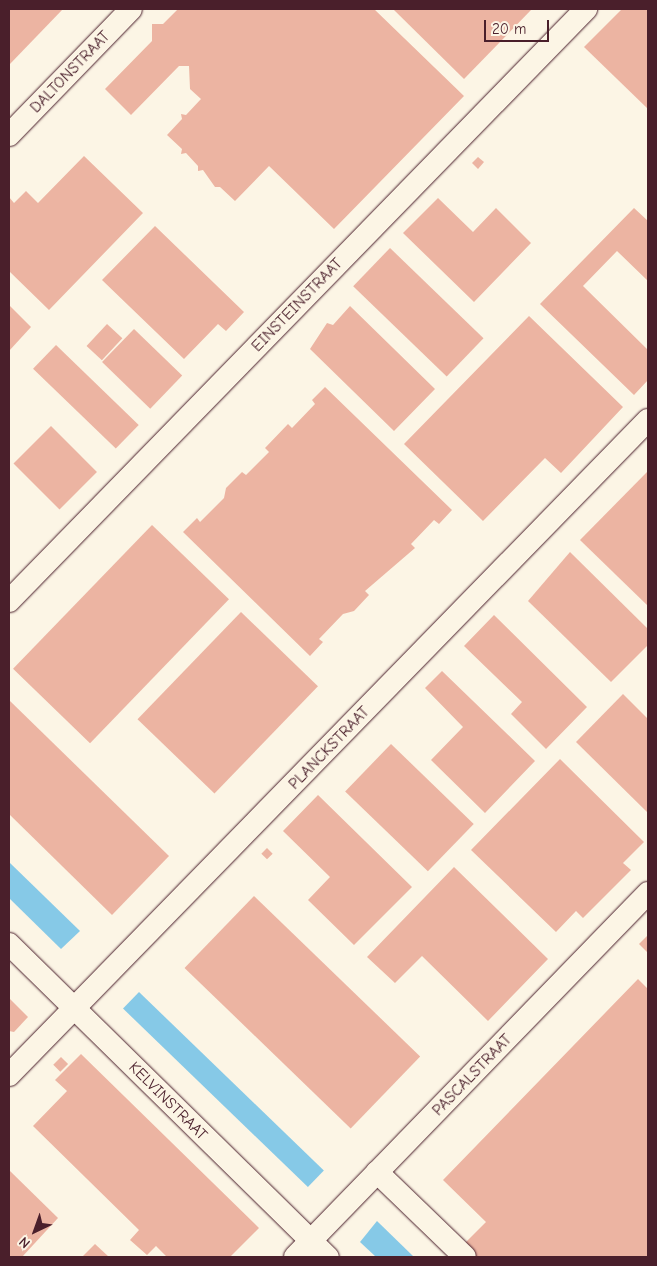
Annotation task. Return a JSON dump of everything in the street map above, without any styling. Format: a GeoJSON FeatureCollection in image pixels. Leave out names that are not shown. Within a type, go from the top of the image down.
{"type":"FeatureCollection","features":[{"type":"Feature","properties":{"kind":"street","name":"DALTONSTRAAT"},"geometry":{"type":"LineString","coordinates":[[9,135],[131,9]]}},
{"type":"Feature","properties":{"kind":"street","name":"EINSTEINSTRAAT"},"geometry":{"type":"LineString","coordinates":[[9,601],[586,9]]}},
{"type":"Feature","properties":{"kind":"street","name":"PLANCKSTRAAT"},"geometry":{"type":"LineString","coordinates":[[9,1076],[648,420]]}},
{"type":"Feature","properties":{"kind":"street","name":"PASCALSTRAAT"},"geometry":{"type":"LineString","coordinates":[[295,1257],[648,894]]}},
{"type":"Feature","properties":{"kind":"street","name":"KELVINSTRAAT"},"geometry":{"type":"LineString","coordinates":[[9,944],[328,1257]]}},
{"type":"Feature","properties":{"kind":"street"},"geometry":{"type":"LineString","coordinates":[[377,1172],[465,1257]]}},
{"type":"Feature","properties":{"kind":"water"},"geometry":{"type":"Polygon","coordinates":[[[9,862],[80,931],[61,949],[9,898],[9,862]]]}},
{"type":"Feature","properties":{"kind":"water"},"geometry":{"type":"Polygon","coordinates":[[[139,992],[324,1171],[308,1187],[123,1009],[139,992]]]}},
{"type":"Feature","properties":{"kind":"water"},"geometry":{"type":"Polygon","coordinates":[[[377,1221],[414,1257],[376,1257],[360,1242],[377,1221]]]}},
{"type":"Feature","properties":{"kind":"building"},"geometry":{"type":"Polygon","coordinates":[[[9,9],[63,9],[9,65],[9,9]]]}},
{"type":"Feature","properties":{"kind":"building"},"geometry":{"type":"Polygon","coordinates":[[[178,9],[374,9],[464,96],[334,229],[269,166],[235,201],[220,187],[215,187],[203,170],[198,171],[198,166],[186,153],[181,154],[182,149],[167,135],[182,119],[181,114],[186,115],[201,99],[190,89],[189,66],[179,66],[131,115],[105,89],[152,41],[152,24],[163,24],[178,9]]]}},
{"type":"Feature","properties":{"kind":"building"},"geometry":{"type":"Polygon","coordinates":[[[393,9],[532,9],[464,79],[393,9]]]}},
{"type":"Feature","properties":{"kind":"building"},"geometry":{"type":"Polygon","coordinates":[[[622,9],[648,9],[648,109],[584,47],[622,9]]]}},
{"type":"Feature","properties":{"kind":"building"},"geometry":{"type":"Polygon","coordinates":[[[84,156],[143,213],[49,310],[9,271],[9,197],[14,203],[26,191],[38,203],[84,156]]]}},
{"type":"Feature","properties":{"kind":"building"},"geometry":{"type":"Polygon","coordinates":[[[478,157],[484,162],[478,169],[472,163],[478,157]]]}},
{"type":"Feature","properties":{"kind":"building"},"geometry":{"type":"Polygon","coordinates":[[[438,198],[473,232],[496,208],[531,243],[474,302],[403,233],[438,198]]]}},
{"type":"Feature","properties":{"kind":"building"},"geometry":{"type":"Polygon","coordinates":[[[634,208],[648,221],[648,281],[617,251],[583,286],[648,350],[648,380],[634,395],[540,304],[634,208]]]}},
{"type":"Feature","properties":{"kind":"building"},"geometry":{"type":"Polygon","coordinates":[[[155,226],[244,312],[226,331],[218,324],[184,359],[102,280],[155,226]]]}},
{"type":"Feature","properties":{"kind":"building"},"geometry":{"type":"Polygon","coordinates":[[[390,248],[484,338],[447,376],[353,286],[390,248]]]}},
{"type":"Feature","properties":{"kind":"building"},"geometry":{"type":"Polygon","coordinates":[[[9,305],[31,327],[9,351],[9,305]]]}},
{"type":"Feature","properties":{"kind":"building"},"geometry":{"type":"Polygon","coordinates":[[[350,306],[435,389],[394,431],[310,349],[327,323],[333,325],[350,306]]]}},
{"type":"Feature","properties":{"kind":"building"},"geometry":{"type":"Polygon","coordinates":[[[529,316],[623,407],[561,473],[545,458],[483,521],[404,444],[529,316]]]}},
{"type":"Feature","properties":{"kind":"building"},"geometry":{"type":"Polygon","coordinates":[[[107,324],[122,338],[102,360],[87,346],[107,324]]]}},
{"type":"Feature","properties":{"kind":"building"},"geometry":{"type":"Polygon","coordinates":[[[134,329],[182,376],[150,409],[102,362],[134,329]]]}},
{"type":"Feature","properties":{"kind":"building"},"geometry":{"type":"Polygon","coordinates":[[[56,345],[139,425],[116,449],[33,369],[56,345]]]}},
{"type":"Feature","properties":{"kind":"building"},"geometry":{"type":"Polygon","coordinates":[[[325,387],[452,510],[439,524],[434,520],[411,544],[415,548],[365,591],[369,595],[354,611],[343,614],[319,639],[323,642],[310,656],[183,532],[197,518],[200,522],[224,498],[226,488],[242,472],[246,475],[269,452],[265,448],[288,424],[292,428],[315,404],[312,400],[325,387]]]}},
{"type":"Feature","properties":{"kind":"building"},"geometry":{"type":"Polygon","coordinates":[[[51,426],[97,472],[59,509],[14,463],[51,426]]]}},
{"type":"Feature","properties":{"kind":"building"},"geometry":{"type":"Polygon","coordinates":[[[648,471],[648,606],[580,540],[648,471]]]}},
{"type":"Feature","properties":{"kind":"building"},"geometry":{"type":"Polygon","coordinates":[[[152,525],[229,599],[90,743],[13,669],[152,525]]]}},
{"type":"Feature","properties":{"kind":"building"},"geometry":{"type":"Polygon","coordinates":[[[570,552],[648,629],[648,645],[611,682],[528,601],[570,552]]]}},
{"type":"Feature","properties":{"kind":"building"},"geometry":{"type":"Polygon","coordinates":[[[241,612],[318,686],[214,794],[137,719],[241,612]]]}},
{"type":"Feature","properties":{"kind":"building"},"geometry":{"type":"Polygon","coordinates":[[[494,615],[587,707],[546,749],[511,714],[522,702],[464,646],[494,615]]]}},
{"type":"Feature","properties":{"kind":"building"},"geometry":{"type":"Polygon","coordinates":[[[442,671],[535,761],[485,813],[431,760],[463,727],[425,688],[442,671]]]}},
{"type":"Feature","properties":{"kind":"building"},"geometry":{"type":"Polygon","coordinates":[[[623,694],[648,719],[648,813],[576,742],[623,694]]]}},
{"type":"Feature","properties":{"kind":"building"},"geometry":{"type":"Polygon","coordinates":[[[9,700],[169,856],[112,915],[9,814],[9,700]]]}},
{"type":"Feature","properties":{"kind":"building"},"geometry":{"type":"Polygon","coordinates":[[[391,744],[474,824],[428,871],[345,791],[391,744]]]}},
{"type":"Feature","properties":{"kind":"building"},"geometry":{"type":"Polygon","coordinates":[[[560,759],[644,842],[623,863],[631,870],[583,918],[576,911],[556,932],[471,850],[560,759]]]}},
{"type":"Feature","properties":{"kind":"building"},"geometry":{"type":"Polygon","coordinates":[[[318,795],[412,887],[354,945],[308,900],[330,877],[283,831],[318,795]]]}},
{"type":"Feature","properties":{"kind":"building"},"geometry":{"type":"Polygon","coordinates":[[[267,848],[273,854],[267,859],[261,854],[267,848]]]}},
{"type":"Feature","properties":{"kind":"building"},"geometry":{"type":"Polygon","coordinates":[[[454,867],[548,959],[488,1021],[422,956],[395,983],[367,957],[454,867]]]}},
{"type":"Feature","properties":{"kind":"building"},"geometry":{"type":"Polygon","coordinates":[[[254,896],[420,1056],[351,1128],[185,968],[254,896]]]}},
{"type":"Feature","properties":{"kind":"building"},"geometry":{"type":"Polygon","coordinates":[[[648,935],[648,953],[639,944],[648,935]]]}},
{"type":"Feature","properties":{"kind":"building"},"geometry":{"type":"Polygon","coordinates":[[[638,979],[648,989],[648,1257],[475,1257],[463,1245],[486,1222],[443,1180],[638,979]]]}},
{"type":"Feature","properties":{"kind":"building"},"geometry":{"type":"Polygon","coordinates":[[[9,998],[28,1017],[14,1032],[9,1031],[9,998]]]}},
{"type":"Feature","properties":{"kind":"building"},"geometry":{"type":"Polygon","coordinates":[[[81,1054],[259,1228],[230,1257],[167,1257],[156,1246],[147,1255],[130,1240],[139,1230],[33,1126],[67,1091],[55,1080],[81,1054]]]}},
{"type":"Feature","properties":{"kind":"building"},"geometry":{"type":"Polygon","coordinates":[[[61,1057],[68,1064],[60,1072],[53,1065],[61,1057]]]}},
{"type":"Feature","properties":{"kind":"building"},"geometry":{"type":"Polygon","coordinates":[[[9,1170],[58,1218],[22,1257],[9,1257],[9,1170]]]}},
{"type":"Feature","properties":{"kind":"building"},"geometry":{"type":"Polygon","coordinates":[[[95,1244],[109,1257],[82,1257],[95,1244]]]}}]}
